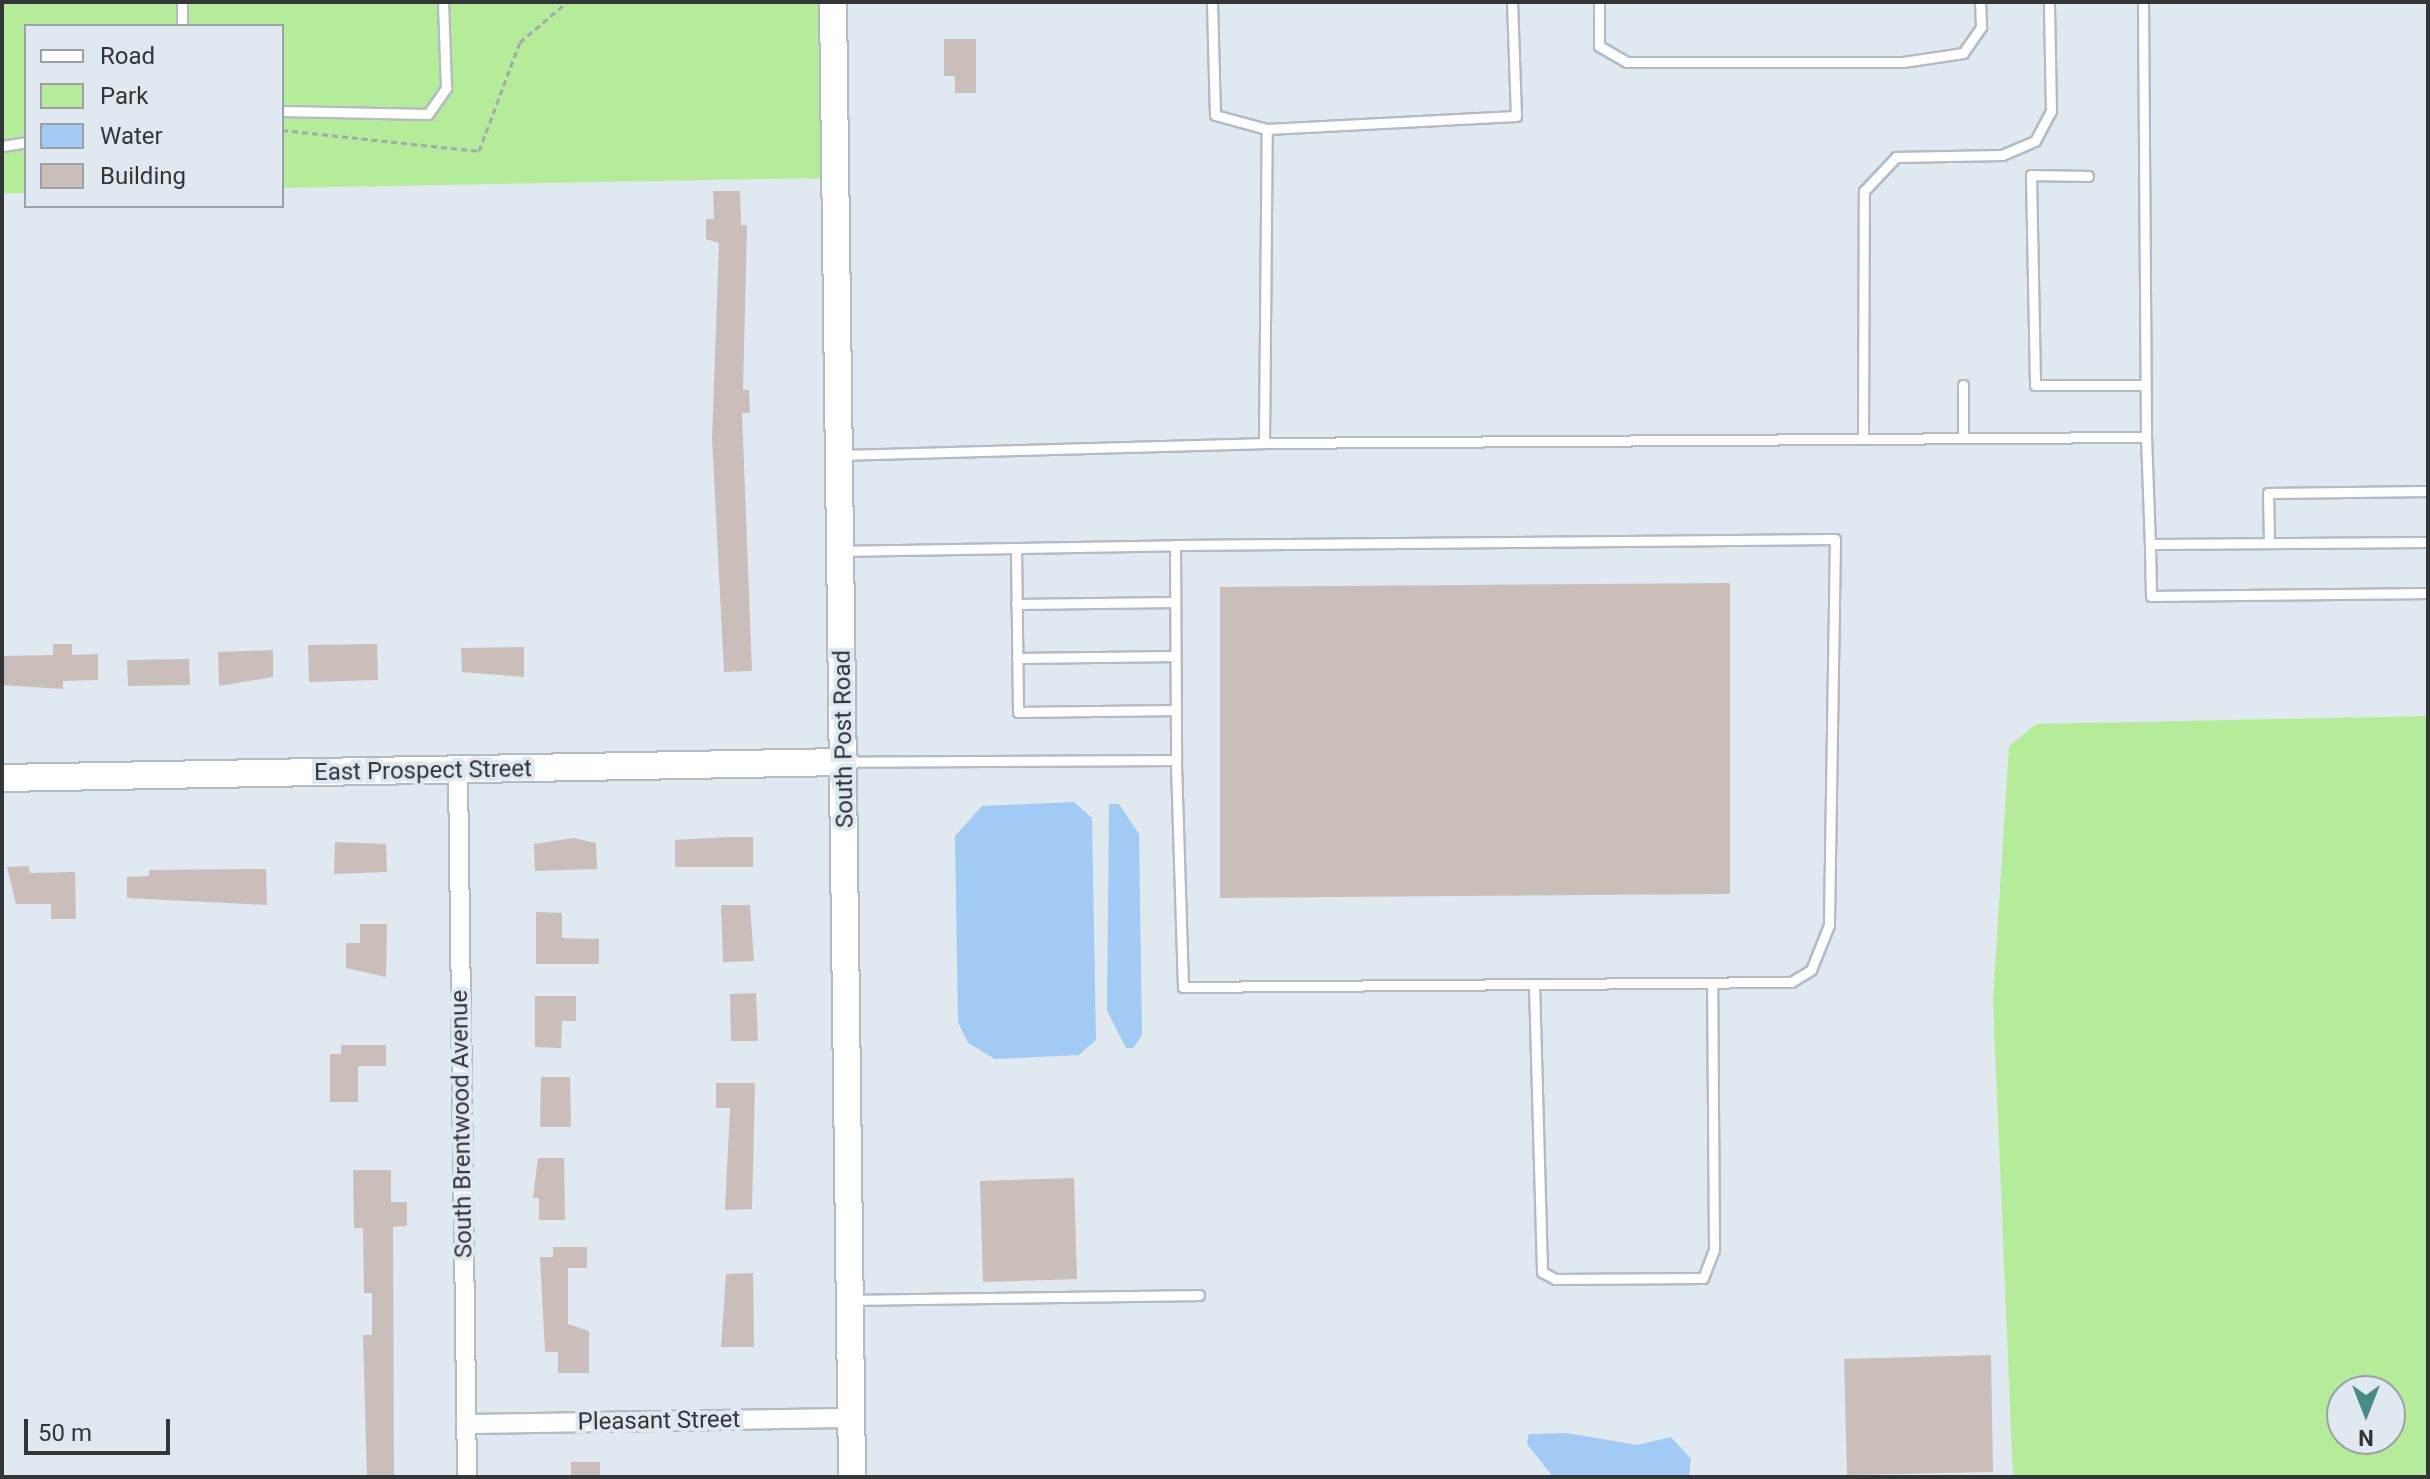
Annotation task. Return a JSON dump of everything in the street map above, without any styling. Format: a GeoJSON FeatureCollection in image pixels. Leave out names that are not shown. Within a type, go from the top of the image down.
{"type":"FeatureCollection","features":[{"type":"Feature","properties":{"kind":"main road","name":"South Post Road"},"geometry":{"type":"LineString","coordinates":[[833,2],[852,1477]]}},
{"type":"Feature","properties":{"kind":"main road","name":"East Prospect Street"},"geometry":{"type":"LineString","coordinates":[[2,778],[845,762]]}},
{"type":"Feature","properties":{"kind":"street","name":"South Brentwood Avenue"},"geometry":{"type":"LineString","coordinates":[[458,771],[467,1477]]}},
{"type":"Feature","properties":{"kind":"street","name":"Pleasant Street"},"geometry":{"type":"LineString","coordinates":[[466,1424],[851,1418]]}},
{"type":"Feature","properties":{"kind":"lane"},"geometry":{"type":"LineString","coordinates":[[182,2],[182,24]]}},
{"type":"Feature","properties":{"kind":"lane"},"geometry":{"type":"LineString","coordinates":[[284,111],[428,114],[446,88],[443,2]]}},
{"type":"Feature","properties":{"kind":"lane"},"geometry":{"type":"LineString","coordinates":[[1212,2],[1215,115],[1267,129],[1516,116],[1512,2]]}},
{"type":"Feature","properties":{"kind":"lane"},"geometry":{"type":"LineString","coordinates":[[1599,2],[1599,46],[1627,62],[1903,62],[1963,53],[1981,27],[1980,2]]}},
{"type":"Feature","properties":{"kind":"lane"},"geometry":{"type":"LineString","coordinates":[[1863,439],[1864,191],[1896,157],[2002,155],[2035,141],[2051,111],[2049,2]]}},
{"type":"Feature","properties":{"kind":"lane"},"geometry":{"type":"LineString","coordinates":[[2143,2],[2145,385],[2151,596],[2428,593]]}},
{"type":"Feature","properties":{"kind":"lane"},"geometry":{"type":"LineString","coordinates":[[1264,443],[1267,129]]}},
{"type":"Feature","properties":{"kind":"lane"},"geometry":{"type":"LineString","coordinates":[[2,146],[24,142]]}},
{"type":"Feature","properties":{"kind":"lane"},"geometry":{"type":"LineString","coordinates":[[2088,176],[2031,175],[2035,385],[2145,385]]}},
{"type":"Feature","properties":{"kind":"lane"},"geometry":{"type":"LineString","coordinates":[[1963,385],[1963,438]]}},
{"type":"Feature","properties":{"kind":"lane"},"geometry":{"type":"LineString","coordinates":[[839,455],[1264,443],[2146,437]]}},
{"type":"Feature","properties":{"kind":"lane"},"geometry":{"type":"LineString","coordinates":[[2269,543],[2268,493],[2428,491]]}},
{"type":"Feature","properties":{"kind":"lane"},"geometry":{"type":"LineString","coordinates":[[840,551],[1175,545],[1835,539],[1829,925],[1811,970],[1791,982],[1183,987],[1176,760],[1175,545]]}},
{"type":"Feature","properties":{"kind":"lane"},"geometry":{"type":"LineString","coordinates":[[2150,544],[2428,542]]}},
{"type":"Feature","properties":{"kind":"lane"},"geometry":{"type":"LineString","coordinates":[[1016,548],[1018,712],[1176,710]]}},
{"type":"Feature","properties":{"kind":"lane"},"geometry":{"type":"LineString","coordinates":[[1016,604],[1175,602]]}},
{"type":"Feature","properties":{"kind":"lane"},"geometry":{"type":"LineString","coordinates":[[1017,658],[1175,656]]}},
{"type":"Feature","properties":{"kind":"lane"},"geometry":{"type":"LineString","coordinates":[[845,762],[1176,760]]}},
{"type":"Feature","properties":{"kind":"lane"},"geometry":{"type":"LineString","coordinates":[[1534,984],[1537,1258],[1555,1279],[1614,1279],[1703,1278],[1712,1265],[1712,983]]}},
{"type":"Feature","properties":{"kind":"lane"},"geometry":{"type":"LineString","coordinates":[[850,1300],[1199,1295]]}},
{"type":"Feature","properties":{"kind":"green space"},"geometry":{"type":"Polygon","coordinates":[[[2,2],[821,2],[825,178],[284,188],[284,24],[24,24],[24,193],[2,193],[2,2]]]}},
{"type":"Feature","properties":{"kind":"green space"},"geometry":{"type":"Polygon","coordinates":[[[2428,716],[2428,1477],[2013,1477],[1993,1000],[2009,746],[2036,724],[2428,716]]]}},
{"type":"Feature","properties":{"kind":"water"},"geometry":{"type":"Polygon","coordinates":[[[1074,802],[1092,818],[1096,1040],[1079,1055],[995,1059],[968,1043],[958,1022],[955,836],[982,806],[1074,802]]]}},
{"type":"Feature","properties":{"kind":"water"},"geometry":{"type":"Polygon","coordinates":[[[1109,804],[1119,804],[1139,834],[1142,1035],[1133,1048],[1126,1048],[1107,1011],[1109,804]]]}},
{"type":"Feature","properties":{"kind":"water"},"geometry":{"type":"Polygon","coordinates":[[[1567,1433],[1637,1445],[1671,1437],[1691,1459],[1689,1477],[1553,1477],[1527,1444],[1529,1434],[1567,1433]]]}},
{"type":"Feature","properties":{"kind":"building"},"geometry":{"type":"Polygon","coordinates":[[[944,39],[976,39],[976,93],[955,93],[955,76],[944,76],[944,39]]]}},
{"type":"Feature","properties":{"kind":"building"},"geometry":{"type":"Polygon","coordinates":[[[713,191],[740,191],[741,225],[747,225],[743,390],[749,390],[750,413],[742,413],[752,671],[724,672],[712,438],[719,243],[706,239],[706,219],[714,219],[713,191]]]}},
{"type":"Feature","properties":{"kind":"building"},"geometry":{"type":"Polygon","coordinates":[[[1730,583],[1730,894],[1220,898],[1220,587],[1730,583]]]}},
{"type":"Feature","properties":{"kind":"building"},"geometry":{"type":"Polygon","coordinates":[[[53,644],[72,644],[72,655],[98,654],[98,680],[63,681],[63,689],[2,685],[2,656],[53,655],[53,644]]]}},
{"type":"Feature","properties":{"kind":"building"},"geometry":{"type":"Polygon","coordinates":[[[377,644],[378,680],[309,682],[308,645],[377,644]]]}},
{"type":"Feature","properties":{"kind":"building"},"geometry":{"type":"Polygon","coordinates":[[[524,647],[524,677],[462,672],[461,648],[524,647]]]}},
{"type":"Feature","properties":{"kind":"building"},"geometry":{"type":"Polygon","coordinates":[[[273,650],[273,677],[219,686],[218,652],[273,650]]]}},
{"type":"Feature","properties":{"kind":"building"},"geometry":{"type":"Polygon","coordinates":[[[189,659],[190,685],[128,686],[127,660],[189,659]]]}},
{"type":"Feature","properties":{"kind":"building"},"geometry":{"type":"Polygon","coordinates":[[[753,837],[753,867],[675,867],[675,840],[753,837]]]}},
{"type":"Feature","properties":{"kind":"building"},"geometry":{"type":"Polygon","coordinates":[[[574,838],[596,843],[597,869],[535,871],[534,844],[574,838]]]}},
{"type":"Feature","properties":{"kind":"building"},"geometry":{"type":"Polygon","coordinates":[[[335,842],[386,844],[387,872],[334,874],[335,842]]]}},
{"type":"Feature","properties":{"kind":"building"},"geometry":{"type":"Polygon","coordinates":[[[29,866],[30,873],[75,872],[76,919],[51,919],[51,904],[16,904],[7,867],[29,866]]]}},
{"type":"Feature","properties":{"kind":"building"},"geometry":{"type":"Polygon","coordinates":[[[266,869],[267,905],[127,898],[127,877],[149,876],[149,870],[266,869]]]}},
{"type":"Feature","properties":{"kind":"building"},"geometry":{"type":"Polygon","coordinates":[[[721,905],[750,905],[754,961],[723,962],[721,905]]]}},
{"type":"Feature","properties":{"kind":"building"},"geometry":{"type":"Polygon","coordinates":[[[536,912],[562,913],[562,938],[599,939],[599,964],[536,964],[536,912]]]}},
{"type":"Feature","properties":{"kind":"building"},"geometry":{"type":"Polygon","coordinates":[[[360,924],[387,924],[386,977],[346,968],[346,943],[360,943],[360,924]]]}},
{"type":"Feature","properties":{"kind":"building"},"geometry":{"type":"Polygon","coordinates":[[[756,993],[758,1041],[731,1041],[730,994],[756,993]]]}},
{"type":"Feature","properties":{"kind":"building"},"geometry":{"type":"Polygon","coordinates":[[[535,996],[576,996],[576,1021],[562,1021],[561,1048],[535,1047],[535,996]]]}},
{"type":"Feature","properties":{"kind":"building"},"geometry":{"type":"Polygon","coordinates":[[[341,1045],[386,1045],[386,1066],[358,1066],[358,1102],[330,1102],[330,1054],[341,1054],[341,1045]]]}},
{"type":"Feature","properties":{"kind":"building"},"geometry":{"type":"Polygon","coordinates":[[[541,1077],[570,1077],[571,1127],[540,1127],[541,1077]]]}},
{"type":"Feature","properties":{"kind":"building"},"geometry":{"type":"Polygon","coordinates":[[[716,1083],[755,1083],[752,1209],[725,1210],[730,1108],[716,1108],[716,1083]]]}},
{"type":"Feature","properties":{"kind":"building"},"geometry":{"type":"Polygon","coordinates":[[[538,1158],[564,1158],[565,1220],[539,1220],[539,1198],[533,1198],[538,1158]]]}},
{"type":"Feature","properties":{"kind":"building"},"geometry":{"type":"Polygon","coordinates":[[[353,1170],[391,1170],[391,1202],[407,1202],[407,1226],[393,1227],[394,1477],[367,1477],[363,1335],[372,1335],[372,1293],[364,1293],[363,1228],[354,1228],[353,1170]]]}},
{"type":"Feature","properties":{"kind":"building"},"geometry":{"type":"Polygon","coordinates":[[[1074,1178],[1077,1279],[983,1282],[980,1181],[1074,1178]]]}},
{"type":"Feature","properties":{"kind":"building"},"geometry":{"type":"Polygon","coordinates":[[[553,1247],[587,1247],[587,1268],[568,1268],[568,1324],[589,1331],[589,1373],[558,1373],[558,1352],[545,1352],[540,1257],[553,1257],[553,1247]]]}},
{"type":"Feature","properties":{"kind":"building"},"geometry":{"type":"Polygon","coordinates":[[[753,1273],[754,1347],[721,1347],[726,1274],[753,1273]]]}},
{"type":"Feature","properties":{"kind":"building"},"geometry":{"type":"Polygon","coordinates":[[[1991,1355],[1993,1472],[1847,1475],[1844,1359],[1991,1355]]]}},
{"type":"Feature","properties":{"kind":"building"},"geometry":{"type":"Polygon","coordinates":[[[571,1462],[600,1462],[600,1477],[571,1477],[571,1462]]]}}]}
